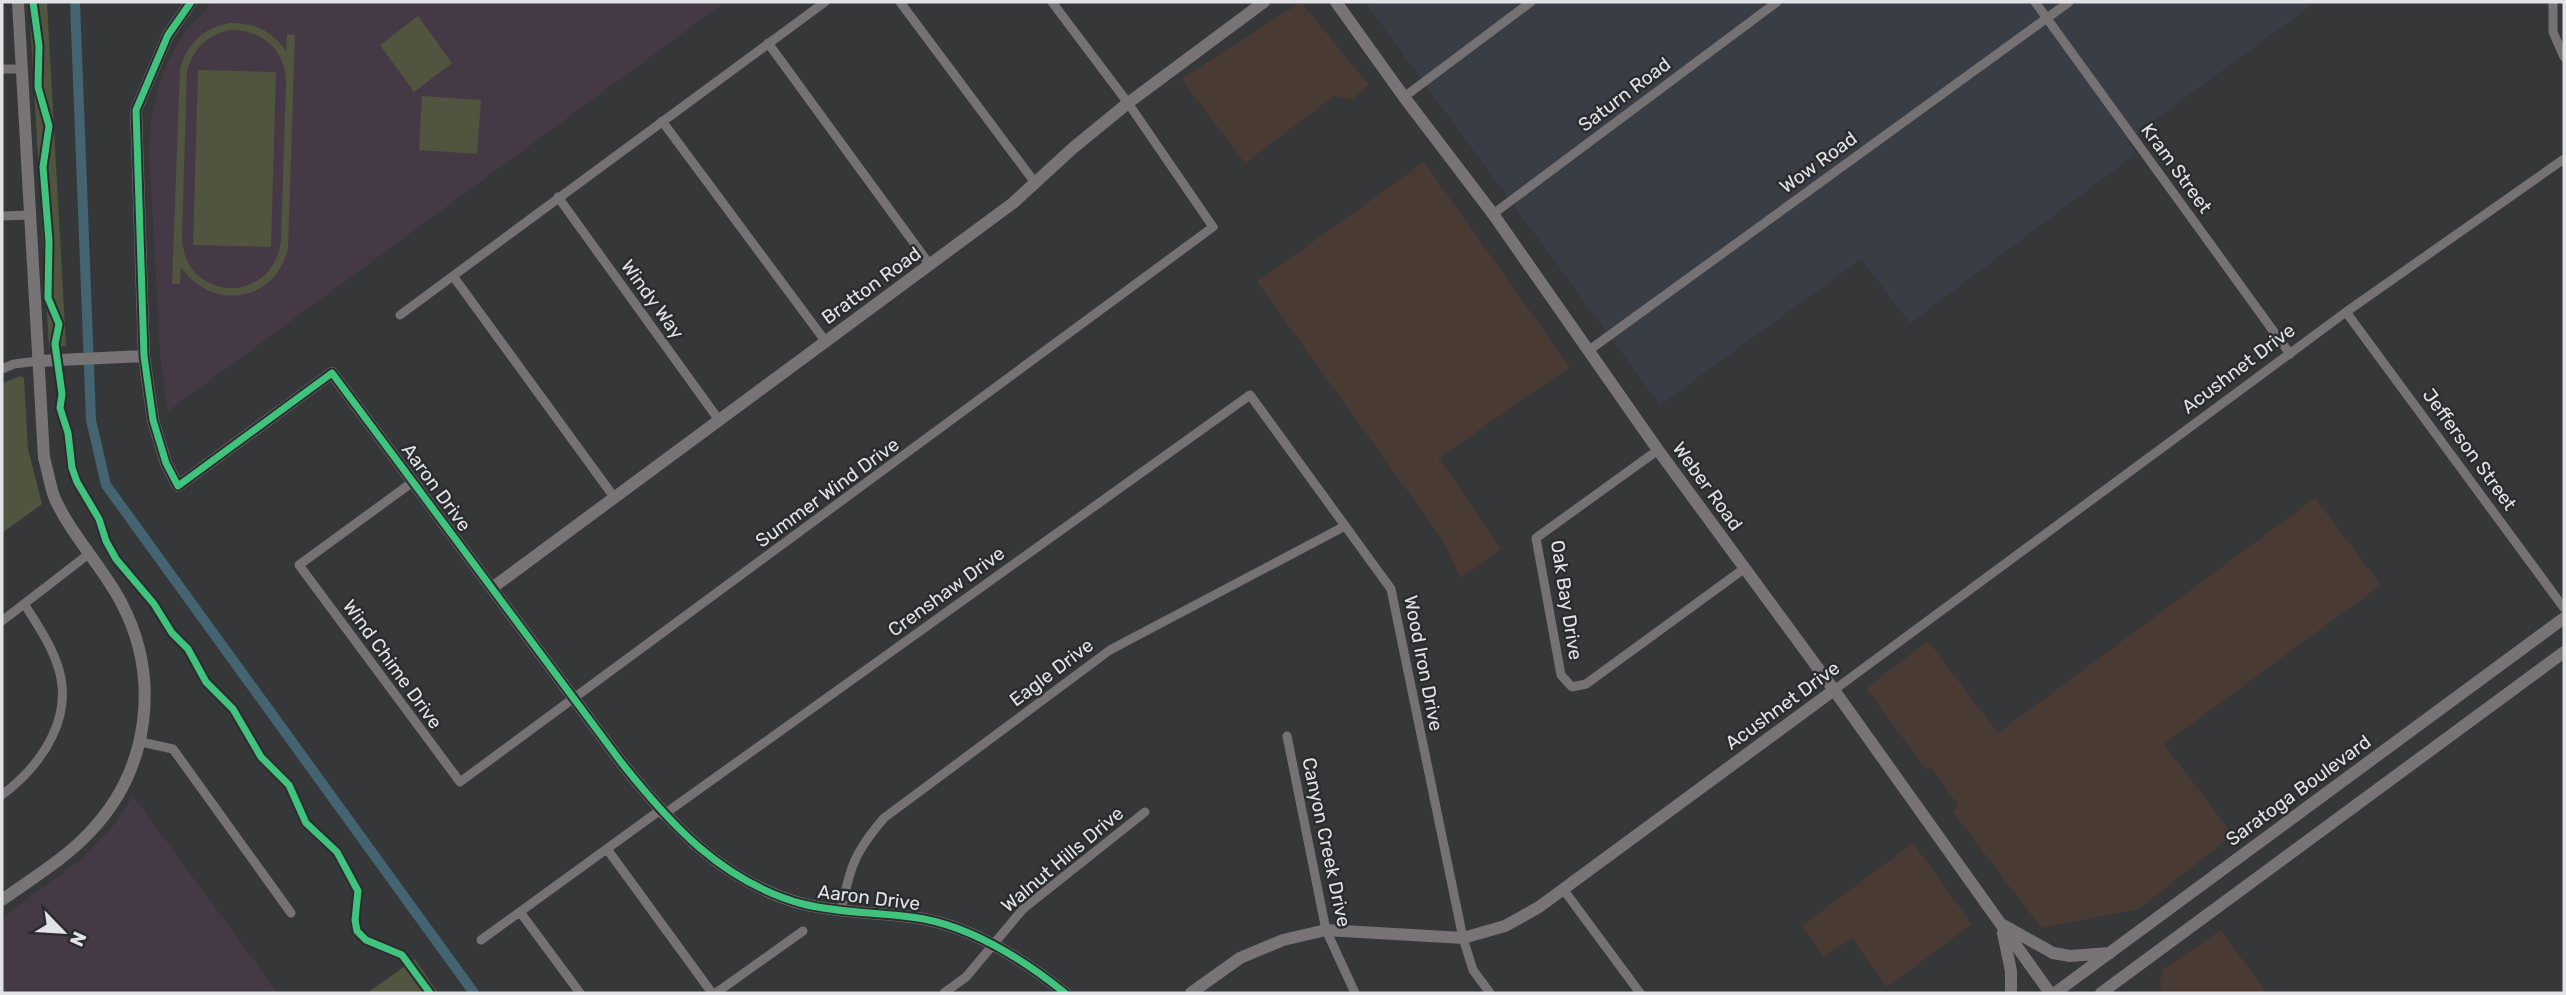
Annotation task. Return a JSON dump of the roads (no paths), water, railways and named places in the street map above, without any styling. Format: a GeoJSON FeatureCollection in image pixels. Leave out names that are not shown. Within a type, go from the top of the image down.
{"type":"FeatureCollection","features":[{"type":"Feature","properties":{"kind":"street"},"geometry":{"type":"LineString","coordinates":[[2,900],[89,833],[119,793],[141,743],[145,718],[139,646],[120,600],[66,521],[54,497],[44,458],[18,2]]}},
{"type":"Feature","properties":{"kind":"street","name":"Aaron Drive"},"geometry":{"type":"LineString","coordinates":[[191,2],[168,35],[136,110],[144,356],[153,420],[166,463],[178,486],[332,373],[661,813],[704,854],[762,889],[802,903],[841,911],[925,919],[956,928],[1036,970],[1065,993]]}},
{"type":"Feature","properties":{"kind":"street"},"geometry":{"type":"LineString","coordinates":[[400,315],[825,2]]}},
{"type":"Feature","properties":{"kind":"street"},"geometry":{"type":"LineString","coordinates":[[900,2],[1036,184]]}},
{"type":"Feature","properties":{"kind":"street"},"geometry":{"type":"LineString","coordinates":[[1052,2],[1128,103]]}},
{"type":"Feature","properties":{"kind":"street","name":"Bratton Road"},"geometry":{"type":"LineString","coordinates":[[492,588],[930,265],[1036,184],[1073,148],[1128,103],[1264,2]]}},
{"type":"Feature","properties":{"kind":"street","name":"Weber Road"},"geometry":{"type":"LineString","coordinates":[[1336,2],[1493,214],[1658,450],[1834,690],[2050,993]]}},
{"type":"Feature","properties":{"kind":"street"},"geometry":{"type":"LineString","coordinates":[[1404,97],[1531,2]]}},
{"type":"Feature","properties":{"kind":"street","name":"Saturn Road"},"geometry":{"type":"LineString","coordinates":[[1493,214],[1777,2]]}},
{"type":"Feature","properties":{"kind":"street","name":"Kram Street"},"geometry":{"type":"LineString","coordinates":[[2035,2],[2290,354]]}},
{"type":"Feature","properties":{"kind":"street","name":"Wow Road"},"geometry":{"type":"LineString","coordinates":[[1588,351],[2069,2]]}},
{"type":"Feature","properties":{"kind":"street"},"geometry":{"type":"LineString","coordinates":[[2553,2],[2553,32],[2564,57]]}},
{"type":"Feature","properties":{"kind":"street"},"geometry":{"type":"LineString","coordinates":[[768,43],[930,265]]}},
{"type":"Feature","properties":{"kind":"street"},"geometry":{"type":"LineString","coordinates":[[2,69],[23,69]]}},
{"type":"Feature","properties":{"kind":"street","name":"Summer Wind Drive"},"geometry":{"type":"LineString","coordinates":[[460,782],[1213,227],[1128,103]]}},
{"type":"Feature","properties":{"kind":"street"},"geometry":{"type":"LineString","coordinates":[[662,121],[826,342]]}},
{"type":"Feature","properties":{"kind":"street","name":"Acushnet Drive"},"geometry":{"type":"LineString","coordinates":[[1191,993],[1240,958],[1283,940],[1326,930],[1463,938],[1505,926],[1563,889],[2346,312],[2564,159]]}},
{"type":"Feature","properties":{"kind":"street","name":"Windy Way"},"geometry":{"type":"LineString","coordinates":[[558,197],[719,420]]}},
{"type":"Feature","properties":{"kind":"street"},"geometry":{"type":"LineString","coordinates":[[2,216],[30,215]]}},
{"type":"Feature","properties":{"kind":"street"},"geometry":{"type":"LineString","coordinates":[[453,276],[614,497]]}},
{"type":"Feature","properties":{"kind":"street","name":"Jefferson Street"},"geometry":{"type":"LineString","coordinates":[[2346,312],[2564,608]]}},
{"type":"Feature","properties":{"kind":"street"},"geometry":{"type":"LineString","coordinates":[[2,369],[14,363],[144,356]]}},
{"type":"Feature","properties":{"kind":"street","name":"Wood Iron Drive"},"geometry":{"type":"LineString","coordinates":[[1250,396],[1391,590],[1463,938],[1473,970],[1490,993]]}},
{"type":"Feature","properties":{"kind":"street","name":"Crenshaw Drive"},"geometry":{"type":"LineString","coordinates":[[481,940],[1250,396]]}},
{"type":"Feature","properties":{"kind":"street","name":"Oak Bay Drive"},"geometry":{"type":"LineString","coordinates":[[1658,450],[1536,538],[1561,675],[1572,687],[1586,684],[1745,568]]}},
{"type":"Feature","properties":{"kind":"street","name":"Wind Chime Drive"},"geometry":{"type":"LineString","coordinates":[[414,481],[299,565],[460,782]]}},
{"type":"Feature","properties":{"kind":"street","name":"Eagle Drive"},"geometry":{"type":"LineString","coordinates":[[841,911],[850,868],[865,840],[884,818],[1111,650],[1345,526]]}},
{"type":"Feature","properties":{"kind":"street"},"geometry":{"type":"LineString","coordinates":[[2,621],[90,553]]}},
{"type":"Feature","properties":{"kind":"street"},"geometry":{"type":"LineString","coordinates":[[2,794],[36,765],[50,744],[60,716],[62,687],[57,663],[47,640],[25,605]]}},
{"type":"Feature","properties":{"kind":"street","name":"Saratoga Boulevard"},"geometry":{"type":"LineString","coordinates":[[2055,993],[2564,618]]}},
{"type":"Feature","properties":{"kind":"street"},"geometry":{"type":"LineString","coordinates":[[2101,993],[2564,652]]}},
{"type":"Feature","properties":{"kind":"street","name":"Canyon Creek Drive"},"geometry":{"type":"LineString","coordinates":[[1287,736],[1326,930],[1355,993]]}},
{"type":"Feature","properties":{"kind":"street"},"geometry":{"type":"LineString","coordinates":[[141,743],[173,749],[291,913]]}},
{"type":"Feature","properties":{"kind":"street","name":"Walnut Hills Drive"},"geometry":{"type":"LineString","coordinates":[[944,993],[966,977],[1023,909],[1145,812]]}},
{"type":"Feature","properties":{"kind":"street"},"geometry":{"type":"LineString","coordinates":[[607,849],[714,993],[803,931]]}},
{"type":"Feature","properties":{"kind":"street"},"geometry":{"type":"LineString","coordinates":[[1563,889],[1640,993]]}},
{"type":"Feature","properties":{"kind":"street"},"geometry":{"type":"LineString","coordinates":[[520,912],[580,993]]}},
{"type":"Feature","properties":{"kind":"street"},"geometry":{"type":"LineString","coordinates":[[2000,923],[2053,953],[2070,956],[2110,953]]}},
{"type":"Feature","properties":{"kind":"street"},"geometry":{"type":"LineString","coordinates":[[2000,923],[2009,960],[2011,993]]}},
{"type":"Feature","properties":{"kind":"street"},"geometry":{"type":"LineString","coordinates":[[2115,993],[2126,975]]}},
{"type":"Feature","properties":{"kind":"waterway"},"geometry":{"type":"LineString","coordinates":[[75,2],[91,420],[106,485],[474,993]]}}]}
